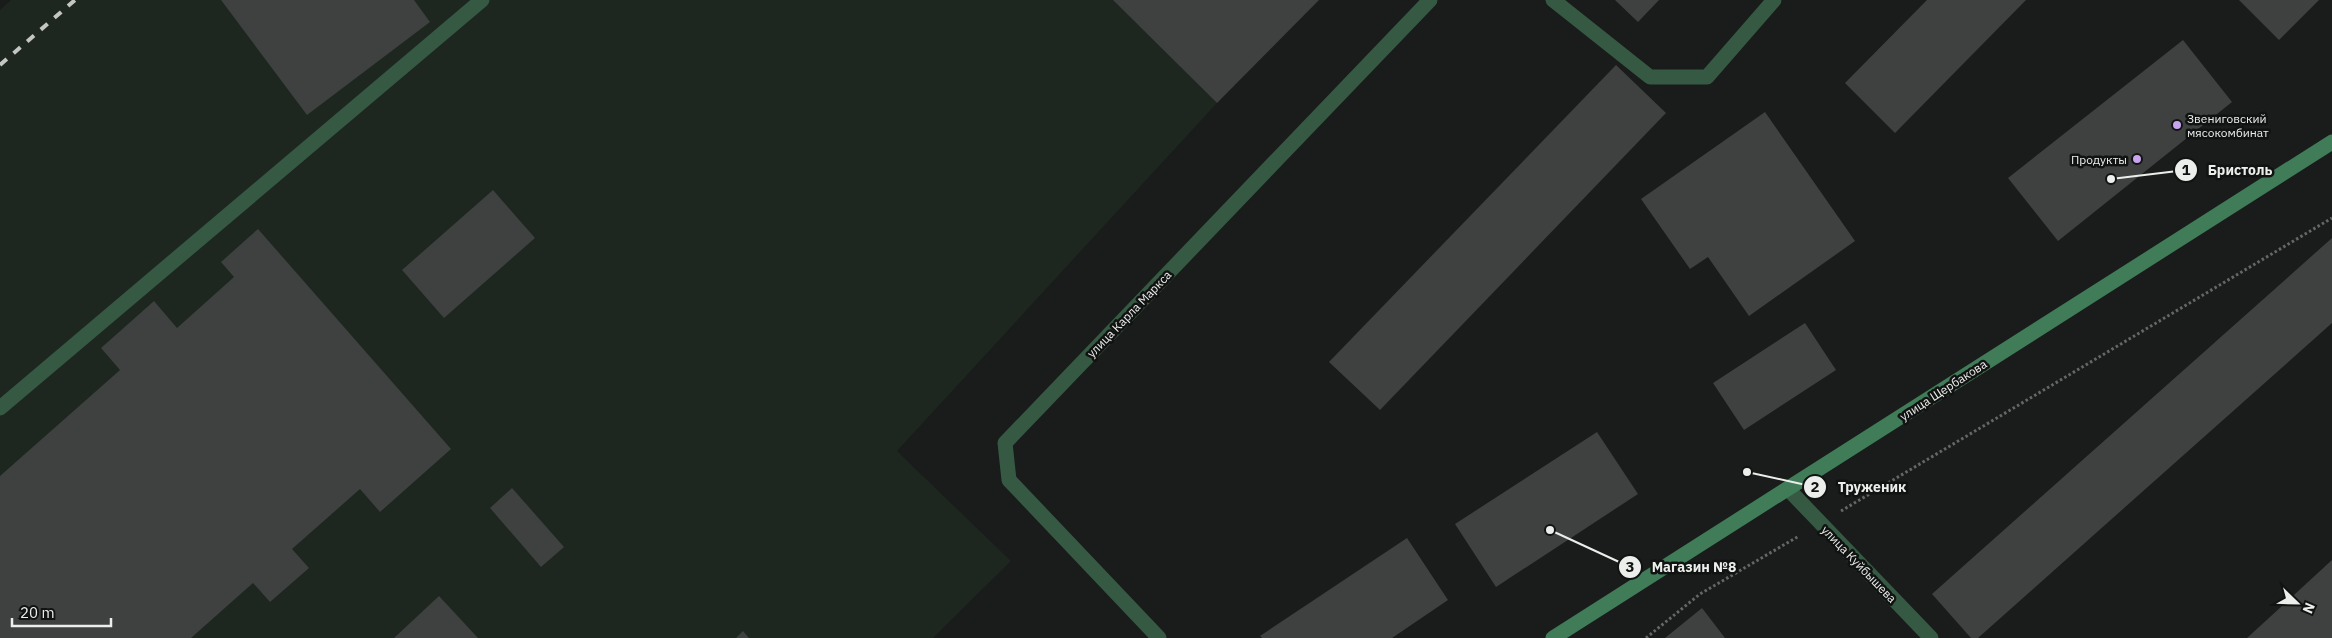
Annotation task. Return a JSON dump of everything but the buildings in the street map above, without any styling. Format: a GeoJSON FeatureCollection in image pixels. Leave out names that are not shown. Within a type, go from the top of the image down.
{"type":"FeatureCollection","features":[{"type":"Feature","properties":{"kind":"main road","name":"улица Щербакова"},"geometry":{"type":"LineString","coordinates":[[1553,638],[2332,142]]}},
{"type":"Feature","properties":{"kind":"street"},"geometry":{"type":"LineString","coordinates":[[0,408],[482,0]]}},
{"type":"Feature","properties":{"kind":"street","name":"улица Карла Маркса"},"geometry":{"type":"LineString","coordinates":[[1159,638],[1009,480],[1005,443],[1430,0]]}},
{"type":"Feature","properties":{"kind":"street"},"geometry":{"type":"LineString","coordinates":[[1553,0],[1650,78],[1707,77],[1774,0]]}},
{"type":"Feature","properties":{"kind":"street","name":"улица Куйбышева"},"geometry":{"type":"LineString","coordinates":[[1788,489],[1931,638]]}},
{"type":"Feature","properties":{"kind":"path"},"geometry":{"type":"LineString","coordinates":[[1646,638],[1700,594],[2332,218]]}},
{"type":"Feature","properties":{"kind":"shaded area"},"geometry":{"type":"Polygon","coordinates":[[[11,0],[1235,0],[1175,61],[1217,103],[897,451],[1011,561],[933,638],[0,638],[0,10],[11,0]]]}},
{"type":"Feature","properties":{"kind":"railway"},"geometry":{"type":"LineString","coordinates":[[0,65],[75,0]]}},
{"type":"Feature","properties":{"kind":"place","name":"Звениговский мясокомбинат"},"geometry":{"type":"Point","coordinates":[2177,125]}},
{"type":"Feature","properties":{"kind":"place","name":"Продукты"},"geometry":{"type":"Point","coordinates":[2137,159]}},
{"type":"Feature","properties":{"kind":"place","name":"Бристоль"},"geometry":{"type":"Point","coordinates":[2111,179]}},
{"type":"Feature","properties":{"kind":"place","name":"Труженик"},"geometry":{"type":"Point","coordinates":[1747,472]}},
{"type":"Feature","properties":{"kind":"place","name":"Магазин №8"},"geometry":{"type":"Point","coordinates":[1550,530]}}]}
